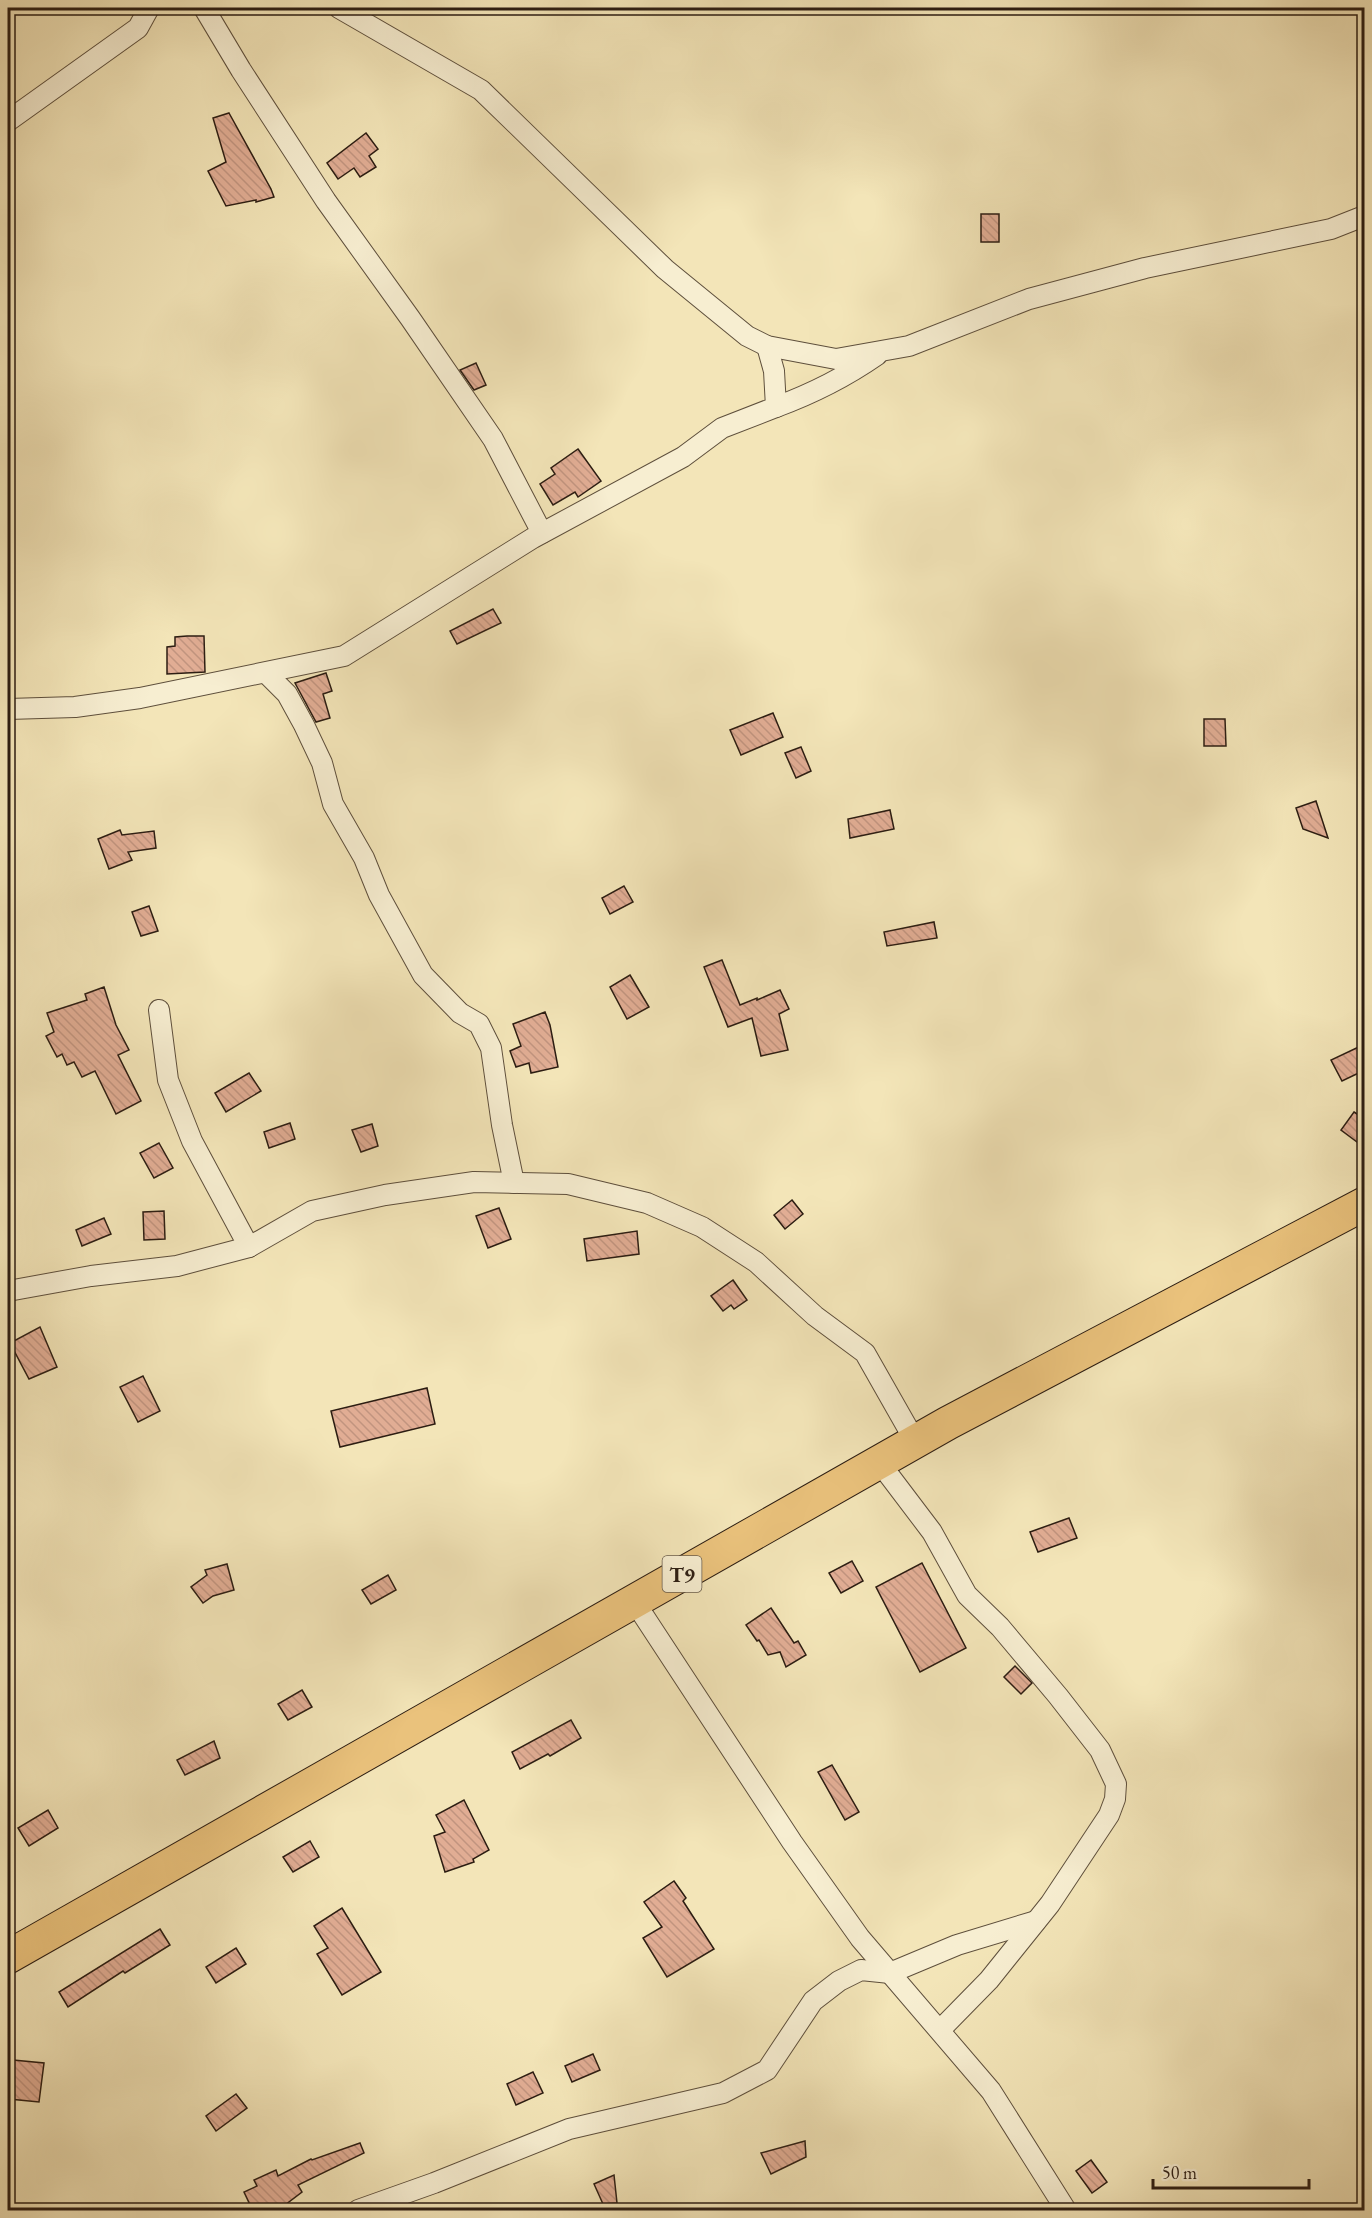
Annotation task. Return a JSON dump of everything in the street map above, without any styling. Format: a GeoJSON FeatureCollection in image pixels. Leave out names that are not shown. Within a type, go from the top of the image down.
{"type":"FeatureCollection","features":[{"type":"Feature","properties":{"kind":"highway","name":"T9"},"geometry":{"type":"LineString","coordinates":[[8,1957],[915,1441],[1365,1204]]}},
{"type":"Feature","properties":{"kind":"street"},"geometry":{"type":"LineString","coordinates":[[8,121],[138,28],[149,8]]}},
{"type":"Feature","properties":{"kind":"street"},"geometry":{"type":"LineString","coordinates":[[204,8],[241,70],[326,201],[493,439],[542,532]]}},
{"type":"Feature","properties":{"kind":"street"},"geometry":{"type":"LineString","coordinates":[[339,8],[481,90],[665,269],[747,336],[767,346],[836,359],[909,346],[1029,298],[1145,268],[1331,229],[1365,216]]}},
{"type":"Feature","properties":{"kind":"street"},"geometry":{"type":"LineString","coordinates":[[767,346],[774,371],[776,407]]}},
{"type":"Feature","properties":{"kind":"street"},"geometry":{"type":"LineString","coordinates":[[8,709],[75,707],[140,698],[344,656],[542,532],[683,458],[722,429],[819,391],[884,351]]}},
{"type":"Feature","properties":{"kind":"street"},"geometry":{"type":"LineString","coordinates":[[266,673],[287,694],[304,725],[322,763],[333,804],[364,858],[379,895],[423,975],[460,1013],[479,1024],[491,1048],[502,1125],[514,1183]]}},
{"type":"Feature","properties":{"kind":"street"},"geometry":{"type":"LineString","coordinates":[[159,1010],[168,1080],[192,1141],[249,1247]]}},
{"type":"Feature","properties":{"kind":"street"},"geometry":{"type":"LineString","coordinates":[[8,1292],[91,1276],[177,1266],[249,1247],[312,1211],[407,1191],[474,1182],[567,1184],[647,1203],[702,1227],[756,1262],[816,1316],[865,1353],[915,1441]]}},
{"type":"Feature","properties":{"kind":"street"},"geometry":{"type":"LineString","coordinates":[[879,1462],[932,1532],[967,1595],[1000,1627],[1058,1696],[1100,1750],[1116,1784],[1115,1799],[1109,1815],[1036,1921],[989,1980],[940,2030]]}},
{"type":"Feature","properties":{"kind":"street"},"geometry":{"type":"LineString","coordinates":[[634,1601],[792,1842],[860,1938],[991,2091],[1066,2211]]}},
{"type":"Feature","properties":{"kind":"street"},"geometry":{"type":"LineString","coordinates":[[358,2211],[569,2129],[723,2093],[767,2070],[813,2001],[839,1981],[861,1970],[890,1973],[957,1945],[1036,1921]]}},
{"type":"Feature","properties":{"kind":"building"},"geometry":{"type":"Polygon","coordinates":[[[229,113],[274,197],[226,206],[208,171],[226,162],[213,118],[229,113]]]}},
{"type":"Feature","properties":{"kind":"building"},"geometry":{"type":"Polygon","coordinates":[[[366,133],[378,149],[369,156],[376,167],[360,177],[354,168],[338,179],[327,163],[366,133]]]}},
{"type":"Feature","properties":{"kind":"building"},"geometry":{"type":"Polygon","coordinates":[[[981,214],[999,214],[999,242],[981,242],[981,214]]]}},
{"type":"Feature","properties":{"kind":"building"},"geometry":{"type":"Polygon","coordinates":[[[476,363],[486,385],[474,390],[460,370],[476,363]]]}},
{"type":"Feature","properties":{"kind":"building"},"geometry":{"type":"Polygon","coordinates":[[[578,449],[601,481],[578,497],[575,492],[553,505],[540,484],[555,474],[551,468],[578,449]]]}},
{"type":"Feature","properties":{"kind":"building"},"geometry":{"type":"Polygon","coordinates":[[[493,609],[501,623],[457,644],[450,631],[493,609]]]}},
{"type":"Feature","properties":{"kind":"building"},"geometry":{"type":"Polygon","coordinates":[[[204,636],[205,672],[167,674],[167,647],[175,646],[175,637],[204,636]]]}},
{"type":"Feature","properties":{"kind":"building"},"geometry":{"type":"Polygon","coordinates":[[[326,673],[332,691],[323,694],[330,718],[316,722],[295,683],[326,673]]]}},
{"type":"Feature","properties":{"kind":"building"},"geometry":{"type":"Polygon","coordinates":[[[773,713],[783,737],[741,755],[730,730],[773,713]]]}},
{"type":"Feature","properties":{"kind":"building"},"geometry":{"type":"Polygon","coordinates":[[[1204,719],[1225,719],[1226,746],[1204,746],[1204,719]]]}},
{"type":"Feature","properties":{"kind":"building"},"geometry":{"type":"Polygon","coordinates":[[[801,747],[811,771],[796,778],[785,753],[801,747]]]}},
{"type":"Feature","properties":{"kind":"building"},"geometry":{"type":"Polygon","coordinates":[[[1316,801],[1328,838],[1303,829],[1296,808],[1316,801]]]}},
{"type":"Feature","properties":{"kind":"building"},"geometry":{"type":"Polygon","coordinates":[[[890,810],[894,829],[850,838],[848,819],[890,810]]]}},
{"type":"Feature","properties":{"kind":"building"},"geometry":{"type":"Polygon","coordinates":[[[120,830],[122,835],[154,831],[156,848],[128,852],[132,860],[109,869],[98,839],[120,830]]]}},
{"type":"Feature","properties":{"kind":"building"},"geometry":{"type":"Polygon","coordinates":[[[624,886],[633,902],[610,914],[602,898],[624,886]]]}},
{"type":"Feature","properties":{"kind":"building"},"geometry":{"type":"Polygon","coordinates":[[[149,906],[158,931],[141,936],[132,912],[149,906]]]}},
{"type":"Feature","properties":{"kind":"building"},"geometry":{"type":"Polygon","coordinates":[[[934,922],[937,938],[887,946],[884,932],[934,922]]]}},
{"type":"Feature","properties":{"kind":"building"},"geometry":{"type":"Polygon","coordinates":[[[722,960],[740,1005],[780,990],[789,1009],[779,1014],[788,1050],[761,1056],[752,1018],[728,1027],[704,967],[722,960]]]}},
{"type":"Feature","properties":{"kind":"building"},"geometry":{"type":"Polygon","coordinates":[[[630,975],[649,1007],[627,1019],[610,987],[630,975]]]}},
{"type":"Feature","properties":{"kind":"building"},"geometry":{"type":"Polygon","coordinates":[[[104,987],[116,1025],[129,1050],[118,1055],[141,1101],[116,1114],[95,1071],[82,1077],[74,1062],[67,1065],[62,1054],[57,1057],[46,1036],[54,1032],[47,1013],[87,1000],[85,994],[104,987]]]}},
{"type":"Feature","properties":{"kind":"building"},"geometry":{"type":"Polygon","coordinates":[[[545,1012],[550,1025],[558,1067],[531,1073],[529,1063],[516,1067],[510,1051],[521,1046],[513,1024],[545,1012]]]}},
{"type":"Feature","properties":{"kind":"building"},"geometry":{"type":"Polygon","coordinates":[[[1365,1044],[1365,1070],[1342,1081],[1331,1060],[1365,1044]]]}},
{"type":"Feature","properties":{"kind":"building"},"geometry":{"type":"Polygon","coordinates":[[[249,1073],[261,1091],[226,1112],[215,1093],[249,1073]]]}},
{"type":"Feature","properties":{"kind":"building"},"geometry":{"type":"Polygon","coordinates":[[[1354,1112],[1365,1119],[1365,1131],[1357,1142],[1341,1130],[1354,1112]]]}},
{"type":"Feature","properties":{"kind":"building"},"geometry":{"type":"Polygon","coordinates":[[[290,1123],[295,1139],[269,1148],[264,1132],[290,1123]]]}},
{"type":"Feature","properties":{"kind":"building"},"geometry":{"type":"Polygon","coordinates":[[[372,1124],[378,1146],[361,1152],[352,1130],[372,1124]]]}},
{"type":"Feature","properties":{"kind":"building"},"geometry":{"type":"Polygon","coordinates":[[[159,1143],[173,1168],[154,1178],[140,1153],[159,1143]]]}},
{"type":"Feature","properties":{"kind":"building"},"geometry":{"type":"Polygon","coordinates":[[[792,1200],[803,1214],[785,1229],[774,1215],[792,1200]]]}},
{"type":"Feature","properties":{"kind":"building"},"geometry":{"type":"Polygon","coordinates":[[[499,1208],[511,1239],[488,1248],[476,1216],[499,1208]]]}},
{"type":"Feature","properties":{"kind":"building"},"geometry":{"type":"Polygon","coordinates":[[[164,1211],[165,1239],[144,1240],[143,1212],[164,1211]]]}},
{"type":"Feature","properties":{"kind":"building"},"geometry":{"type":"Polygon","coordinates":[[[104,1218],[111,1234],[82,1246],[76,1230],[104,1218]]]}},
{"type":"Feature","properties":{"kind":"building"},"geometry":{"type":"Polygon","coordinates":[[[637,1231],[639,1254],[587,1261],[584,1239],[637,1231]]]}},
{"type":"Feature","properties":{"kind":"building"},"geometry":{"type":"Polygon","coordinates":[[[733,1280],[747,1300],[734,1309],[731,1305],[723,1311],[711,1296],[733,1280]]]}},
{"type":"Feature","properties":{"kind":"building"},"geometry":{"type":"Polygon","coordinates":[[[40,1327],[57,1367],[29,1379],[10,1343],[40,1327]]]}},
{"type":"Feature","properties":{"kind":"building"},"geometry":{"type":"Polygon","coordinates":[[[143,1376],[160,1411],[138,1422],[120,1387],[143,1376]]]}},
{"type":"Feature","properties":{"kind":"building"},"geometry":{"type":"Polygon","coordinates":[[[427,1388],[435,1424],[340,1447],[331,1411],[427,1388]]]}},
{"type":"Feature","properties":{"kind":"building"},"geometry":{"type":"Polygon","coordinates":[[[1069,1518],[1077,1538],[1038,1552],[1030,1532],[1069,1518]]]}},
{"type":"Feature","properties":{"kind":"building"},"geometry":{"type":"Polygon","coordinates":[[[852,1561],[863,1581],[841,1593],[829,1573],[852,1561]]]}},
{"type":"Feature","properties":{"kind":"building"},"geometry":{"type":"Polygon","coordinates":[[[922,1563],[966,1648],[920,1672],[876,1587],[922,1563]]]}},
{"type":"Feature","properties":{"kind":"building"},"geometry":{"type":"Polygon","coordinates":[[[227,1564],[234,1590],[213,1596],[203,1603],[191,1587],[207,1575],[205,1570],[227,1564]]]}},
{"type":"Feature","properties":{"kind":"building"},"geometry":{"type":"Polygon","coordinates":[[[388,1575],[396,1590],[371,1604],[362,1590],[388,1575]]]}},
{"type":"Feature","properties":{"kind":"building"},"geometry":{"type":"Polygon","coordinates":[[[771,1608],[794,1643],[798,1641],[806,1655],[786,1667],[780,1652],[768,1655],[746,1625],[771,1608]]]}},
{"type":"Feature","properties":{"kind":"building"},"geometry":{"type":"Polygon","coordinates":[[[1015,1666],[1032,1683],[1021,1694],[1004,1677],[1015,1666]]]}},
{"type":"Feature","properties":{"kind":"building"},"geometry":{"type":"Polygon","coordinates":[[[302,1690],[312,1707],[288,1720],[278,1704],[302,1690]]]}},
{"type":"Feature","properties":{"kind":"building"},"geometry":{"type":"Polygon","coordinates":[[[571,1720],[581,1738],[550,1756],[548,1754],[520,1769],[512,1752],[571,1720]]]}},
{"type":"Feature","properties":{"kind":"building"},"geometry":{"type":"Polygon","coordinates":[[[214,1741],[220,1758],[185,1775],[177,1760],[214,1741]]]}},
{"type":"Feature","properties":{"kind":"building"},"geometry":{"type":"Polygon","coordinates":[[[832,1765],[859,1812],[845,1820],[818,1772],[832,1765]]]}},
{"type":"Feature","properties":{"kind":"building"},"geometry":{"type":"Polygon","coordinates":[[[464,1800],[489,1850],[473,1859],[474,1862],[445,1872],[434,1836],[445,1832],[436,1815],[464,1800]]]}},
{"type":"Feature","properties":{"kind":"building"},"geometry":{"type":"Polygon","coordinates":[[[48,1810],[58,1828],[29,1846],[18,1828],[48,1810]]]}},
{"type":"Feature","properties":{"kind":"building"},"geometry":{"type":"Polygon","coordinates":[[[310,1841],[319,1857],[293,1872],[283,1857],[310,1841]]]}},
{"type":"Feature","properties":{"kind":"building"},"geometry":{"type":"Polygon","coordinates":[[[674,1881],[686,1898],[683,1901],[714,1949],[667,1977],[643,1938],[662,1927],[644,1902],[674,1881]]]}},
{"type":"Feature","properties":{"kind":"building"},"geometry":{"type":"Polygon","coordinates":[[[342,1908],[381,1972],[342,1995],[317,1954],[328,1948],[314,1926],[342,1908]]]}},
{"type":"Feature","properties":{"kind":"building"},"geometry":{"type":"Polygon","coordinates":[[[160,1929],[170,1945],[125,1973],[123,1971],[68,2007],[59,1992],[160,1929]]]}},
{"type":"Feature","properties":{"kind":"building"},"geometry":{"type":"Polygon","coordinates":[[[236,1948],[246,1964],[216,1983],[206,1967],[236,1948]]]}},
{"type":"Feature","properties":{"kind":"building"},"geometry":{"type":"Polygon","coordinates":[[[593,2054],[600,2070],[572,2082],[565,2066],[593,2054]]]}},
{"type":"Feature","properties":{"kind":"building"},"geometry":{"type":"Polygon","coordinates":[[[13,2060],[44,2063],[39,2102],[9,2099],[13,2060]]]}},
{"type":"Feature","properties":{"kind":"building"},"geometry":{"type":"Polygon","coordinates":[[[533,2072],[543,2093],[516,2105],[507,2084],[533,2072]]]}},
{"type":"Feature","properties":{"kind":"building"},"geometry":{"type":"Polygon","coordinates":[[[236,2094],[247,2108],[216,2131],[206,2116],[236,2094]]]}},
{"type":"Feature","properties":{"kind":"building"},"geometry":{"type":"Polygon","coordinates":[[[805,2141],[806,2157],[771,2174],[761,2153],[805,2141]]]}},
{"type":"Feature","properties":{"kind":"building"},"geometry":{"type":"Polygon","coordinates":[[[360,2143],[364,2153],[298,2185],[302,2192],[277,2211],[274,2211],[269,2204],[253,2211],[244,2192],[257,2186],[254,2180],[276,2170],[278,2176],[311,2159],[360,2143]]]}},
{"type":"Feature","properties":{"kind":"building"},"geometry":{"type":"Polygon","coordinates":[[[1091,2160],[1107,2182],[1092,2193],[1076,2171],[1091,2160]]]}},
{"type":"Feature","properties":{"kind":"building"},"geometry":{"type":"Polygon","coordinates":[[[614,2175],[617,2203],[603,2204],[594,2184],[614,2175]]]}}]}
